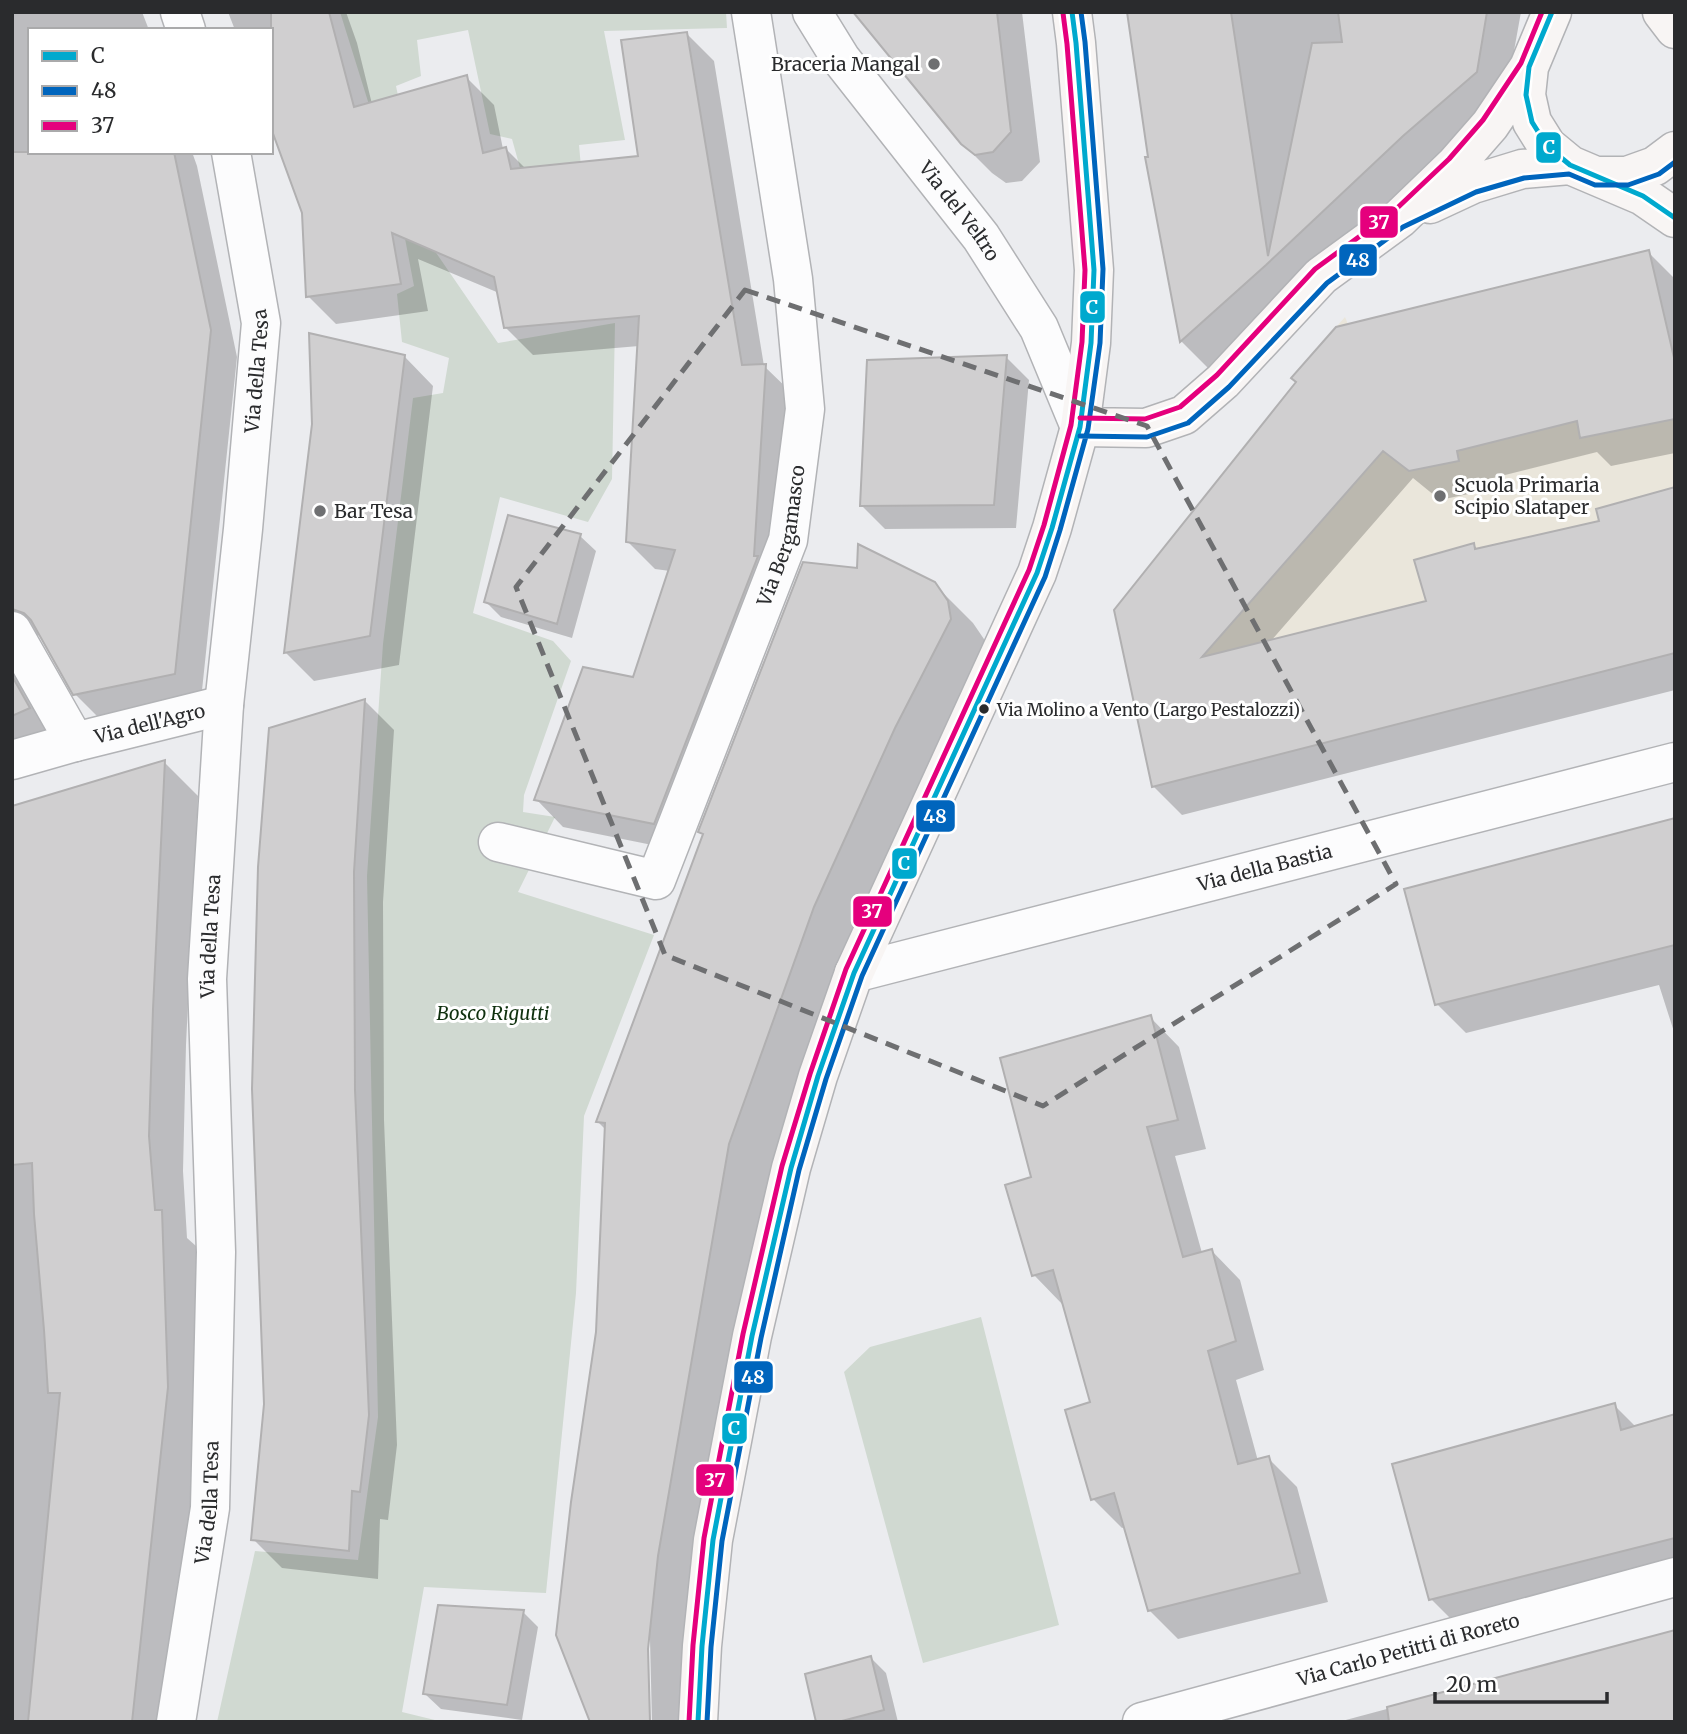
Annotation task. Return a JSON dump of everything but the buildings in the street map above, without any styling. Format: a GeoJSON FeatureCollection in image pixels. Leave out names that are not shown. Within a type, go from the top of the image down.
{"type":"FeatureCollection","features":[{"type":"Feature","properties":{"kind":"main road"},"geometry":{"type":"LineString","coordinates":[[698,1722],[702,1646],[713,1540],[752,1336],[791,1168],[818,1076],[854,973],[1037,573],[1080,427],[1091,343],[1094,270],[1072,12]]}},
{"type":"Feature","properties":{"kind":"main road"},"geometry":{"type":"LineString","coordinates":[[1080,427],[1146,428],[1184,415],[1223,381],[1321,276],[1399,219],[1455,165],[1490,125],[1540,40],[1559,21],[1575,12]]}},
{"type":"Feature","properties":{"kind":"main road"},"geometry":{"type":"LineString","coordinates":[[1540,40],[1526,95],[1532,122],[1547,146],[1583,170],[1643,196],[1675,218]]}},
{"type":"Feature","properties":{"kind":"main road"},"geometry":{"type":"LineString","coordinates":[[1399,219],[1473,184],[1522,169],[1583,170],[1627,176],[1655,166],[1675,151]]}},
{"type":"Feature","properties":{"kind":"street","name":"Via Bergamasco"},"geometry":{"type":"LineString","coordinates":[[498,842],[656,880],[788,540],[805,409],[793,279],[751,12]]}},
{"type":"Feature","properties":{"kind":"street","name":"Via del Veltro"},"geometry":{"type":"LineString","coordinates":[[812,12],[841,59],[981,237],[1039,328],[1080,427]]}},
{"type":"Feature","properties":{"kind":"street","name":"Via della Tesa"},"geometry":{"type":"LineString","coordinates":[[176,1722],[210,1508],[216,1252],[207,979],[225,705],[261,323],[231,154]]}},
{"type":"Feature","properties":{"kind":"street","name":"Via dell'Agro"},"geometry":{"type":"LineString","coordinates":[[12,631],[75,742]]}},
{"type":"Feature","properties":{"kind":"street","name":"Via dell'Agro"},"geometry":{"type":"LineString","coordinates":[[12,760],[225,705]]}},
{"type":"Feature","properties":{"kind":"street","name":"Via della Bastia"},"geometry":{"type":"LineString","coordinates":[[854,973],[1675,762]]}},
{"type":"Feature","properties":{"kind":"street","name":"Via Carlo Petitti di Roreto"},"geometry":{"type":"LineString","coordinates":[[1142,1722],[1675,1577]]}},
{"type":"Feature","properties":{"kind":"highlighted area"},"geometry":{"type":"Polygon","coordinates":[[[745,290],[1147,426],[1396,884],[1043,1106],[665,955],[516,587],[745,290]]]}},
{"type":"Feature","properties":{"kind":"shaded area","name":"Scuola Primaria Scipio Slataper"},"geometry":{"type":"Polygon","coordinates":[[[1345,317],[1348,324],[1675,362],[1675,653],[1152,787],[1114,610],[1296,382],[1291,378],[1345,317]]]}},
{"type":"Feature","properties":{"kind":"green space","name":"Bosco Rigutti"},"geometry":{"type":"Polygon","coordinates":[[[340,12],[726,12],[727,28],[604,31],[625,140],[579,145],[584,200],[532,211],[512,139],[490,134],[468,30],[417,40],[421,76],[396,86],[428,241],[498,343],[615,323],[612,479],[588,522],[500,497],[473,613],[553,641],[571,661],[524,795],[523,812],[555,817],[518,892],[654,935],[584,1116],[576,1293],[546,1593],[424,1587],[402,1712],[443,1722],[217,1722],[255,1551],[358,1560],[378,1417],[367,876],[383,644],[413,398],[443,393],[449,358],[402,342],[397,294],[414,286],[396,191],[340,12]]]}},
{"type":"Feature","properties":{"kind":"green space"},"geometry":{"type":"Polygon","coordinates":[[[981,1317],[1059,1625],[923,1663],[844,1372],[870,1347],[981,1317]]]}},
{"type":"Feature","properties":{"kind":"transit line","name":"C"},"geometry":{"type":"LineString","coordinates":[[698,1722],[702,1646],[713,1540],[752,1336],[791,1168],[818,1076],[854,973],[1037,573],[1080,427],[1091,343],[1094,270],[1072,12]]}},
{"type":"Feature","properties":{"kind":"transit line","name":"48"},"geometry":{"type":"LineString","coordinates":[[707,1722],[711,1647],[722,1541],[761,1338],[799,1170],[826,1079],[862,976],[1045,577],[1088,429],[1100,343],[1103,269],[1081,12]]}},
{"type":"Feature","properties":{"kind":"transit line","name":"37"},"geometry":{"type":"LineString","coordinates":[[1080,418],[1145,419],[1180,407],[1217,375],[1315,269],[1393,212],[1449,159],[1483,120],[1521,63],[1542,12]]}},
{"type":"Feature","properties":{"kind":"transit line","name":"C"},"geometry":{"type":"LineString","coordinates":[[1552,12],[1529,67],[1526,95],[1532,122],[1547,146],[1570,165],[1643,196],[1675,218]]}},
{"type":"Feature","properties":{"kind":"transit line","name":"37"},"geometry":{"type":"LineString","coordinates":[[689,1722],[693,1645],[704,1538],[743,1334],[782,1166],[846,969],[1029,570],[1071,425],[1082,342],[1085,270],[1063,13]]}},
{"type":"Feature","properties":{"kind":"transit line","name":"48"},"geometry":{"type":"LineString","coordinates":[[1080,436],[1147,437],[1188,423],[1229,387],[1327,283],[1403,227],[1476,192],[1524,178],[1569,174],[1595,185],[1628,185],[1659,174],[1675,162]]}},
{"type":"Feature","properties":{"kind":"place","name":"Braceria Mangal"},"geometry":{"type":"Point","coordinates":[934,64]}},
{"type":"Feature","properties":{"kind":"place","name":"Scuola Primaria Scipio Slataper"},"geometry":{"type":"Point","coordinates":[1440,496]}},
{"type":"Feature","properties":{"kind":"place","name":"Bar Tesa"},"geometry":{"type":"Point","coordinates":[320,511]}},
{"type":"Feature","properties":{"kind":"place","name":"Via Molino a Vento (Largo Pestalozzi)"},"geometry":{"type":"Point","coordinates":[984,709]}}]}
